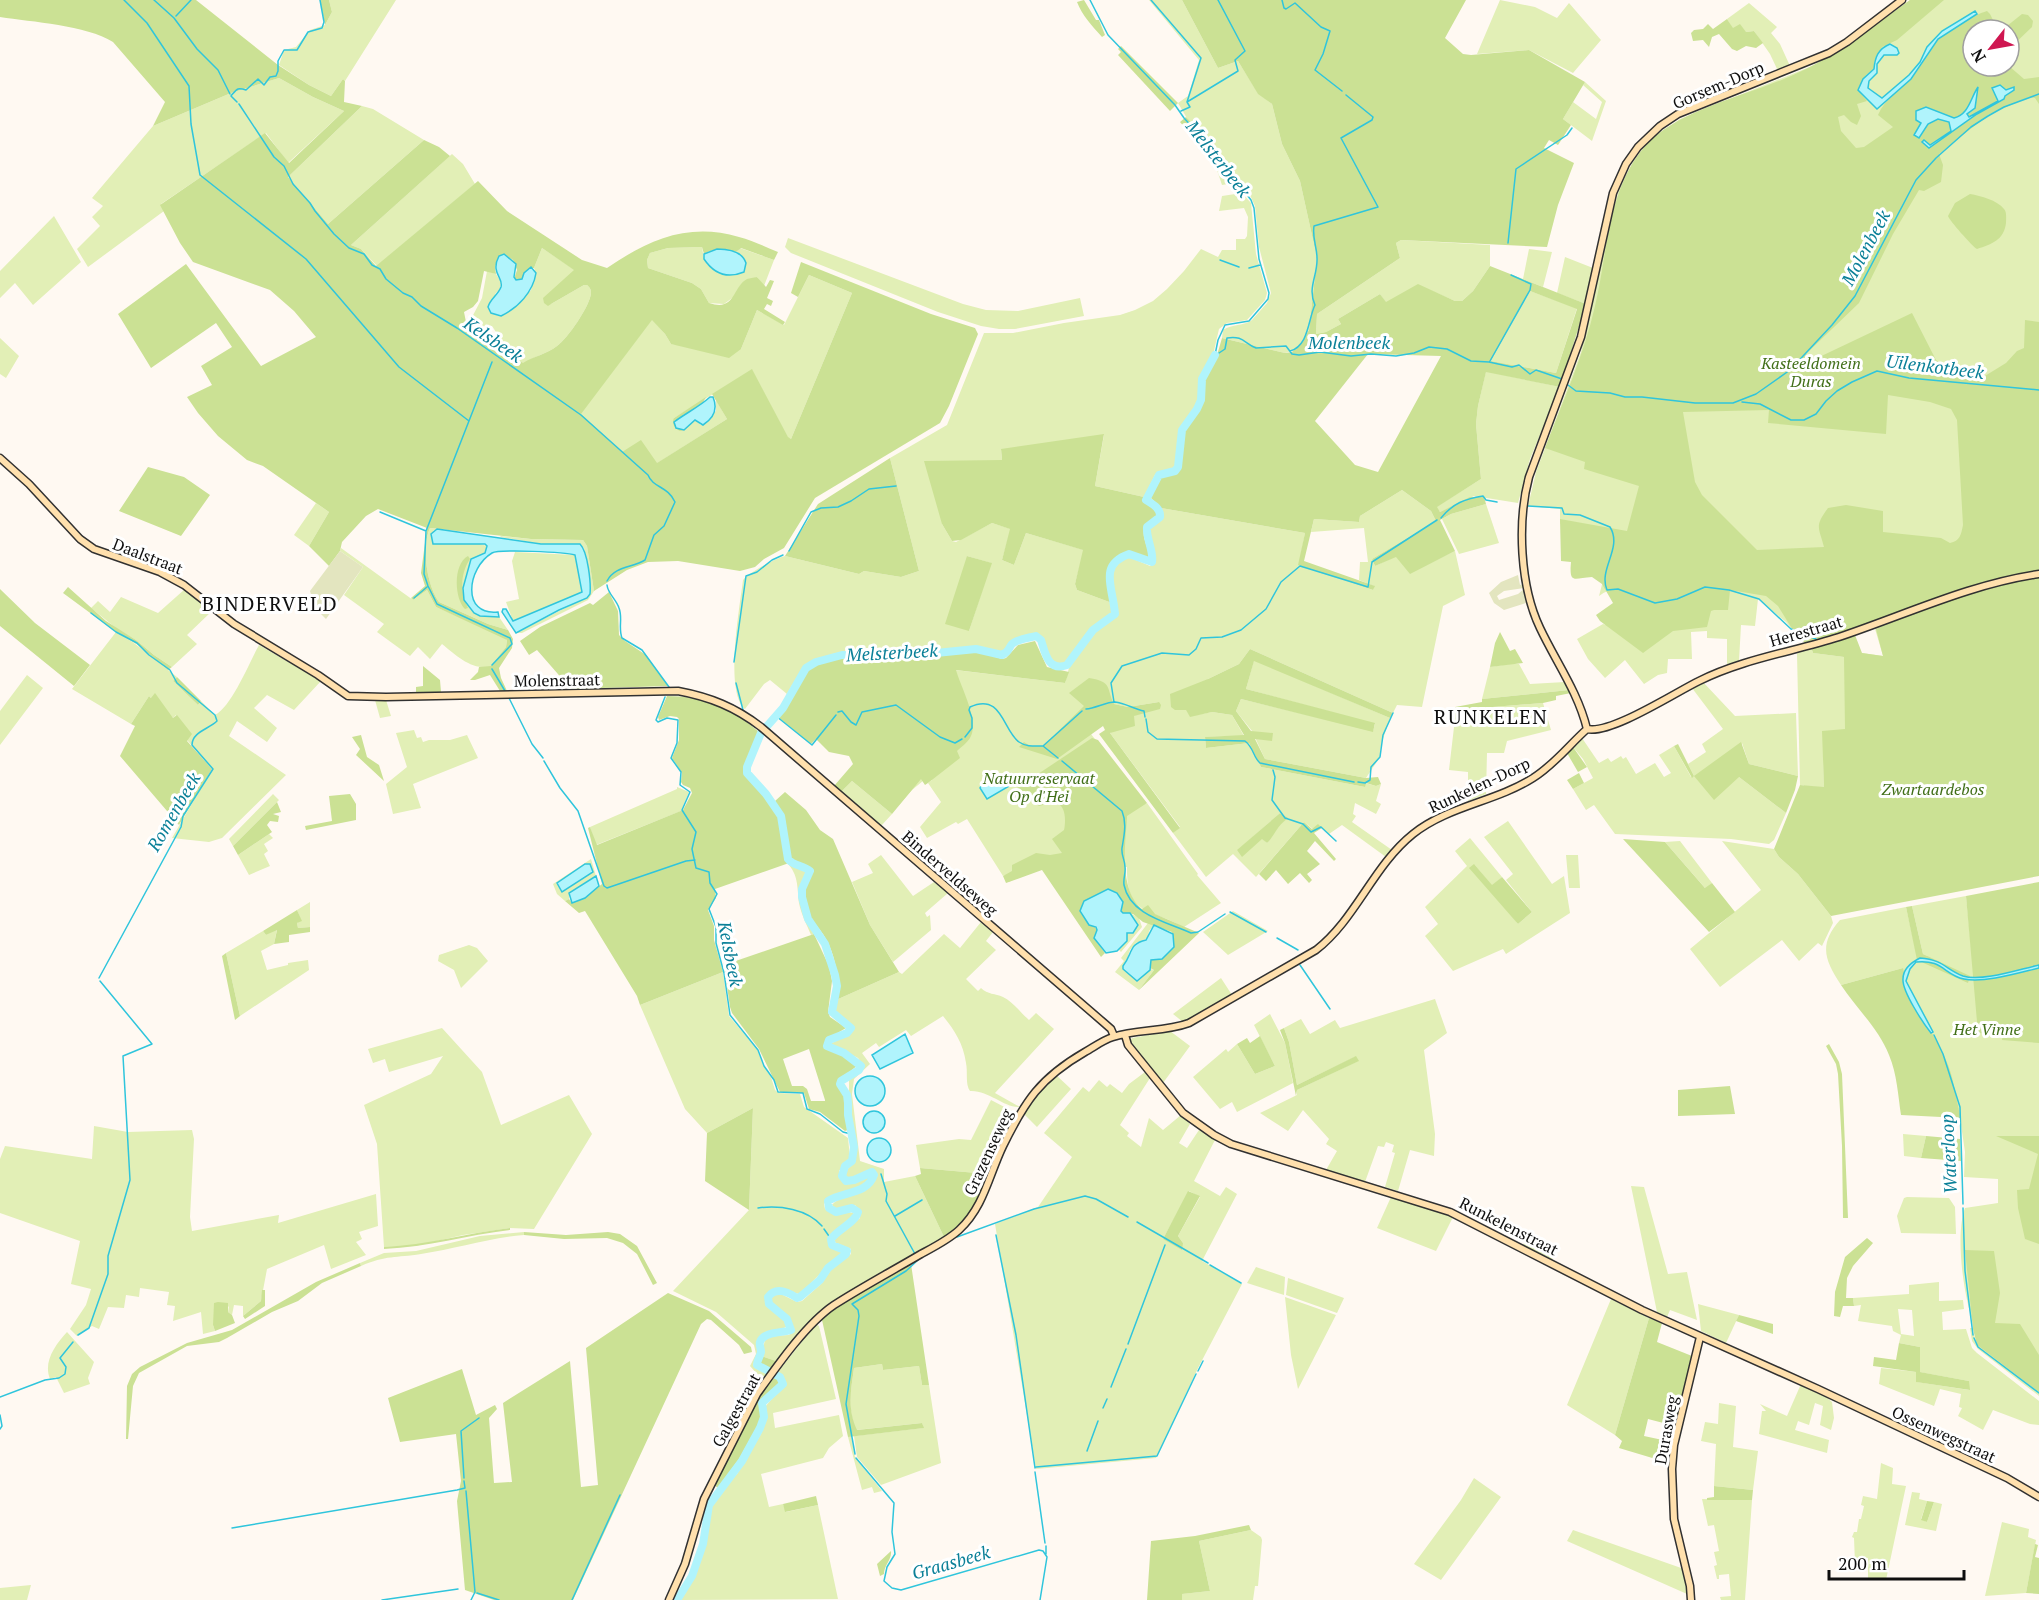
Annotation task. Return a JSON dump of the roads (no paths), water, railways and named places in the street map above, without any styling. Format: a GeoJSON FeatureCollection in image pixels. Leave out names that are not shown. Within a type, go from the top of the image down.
{"type":"FeatureCollection","features":[{"type":"Feature","properties":{"kind":"street","name":"Gorsem-Dorp"},"geometry":{"type":"LineString","coordinates":[[1587,729],[1578,700],[1538,624],[1529,594],[1522,521],[1526,489],[1587,315],[1613,194],[1626,164],[1638,147],[1660,126],[1678,114],[1829,53],[1902,0]]}},
{"type":"Feature","properties":{"kind":"street","name":"Daalstraat"},"geometry":{"type":"LineString","coordinates":[[0,458],[80,539],[94,549],[160,572],[177,581],[244,632],[318,675],[339,690]]}},
{"type":"Feature","properties":{"kind":"street","name":"Herestraat"},"geometry":{"type":"LineString","coordinates":[[1587,729],[1596,730],[1615,724],[1705,678],[1730,668],[1835,638],[1998,582],[2039,574]]}},
{"type":"Feature","properties":{"kind":"street","name":"Molenstraat"},"geometry":{"type":"LineString","coordinates":[[339,690],[351,697],[678,691],[719,701],[736,709],[763,729]]}},
{"type":"Feature","properties":{"kind":"street","name":"Binderveldseweg"},"geometry":{"type":"LineString","coordinates":[[763,729],[1103,1022],[1111,1029],[1114,1036]]}},
{"type":"Feature","properties":{"kind":"street","name":"Runkelen-Dorp"},"geometry":{"type":"LineString","coordinates":[[1114,1036],[1174,1028],[1189,1023],[1316,950],[1333,933],[1394,853],[1415,833],[1442,816],[1533,778],[1587,729]]}},
{"type":"Feature","properties":{"kind":"street","name":"Runkelenstraat"},"geometry":{"type":"LineString","coordinates":[[1125,1035],[1128,1045],[1183,1113],[1231,1144],[1450,1212],[1642,1310],[1700,1337],[1749,1356],[1836,1397]]}},
{"type":"Feature","properties":{"kind":"street","name":"Grazenseweg"},"geometry":{"type":"LineString","coordinates":[[916,1257],[952,1235],[972,1215],[985,1194],[1006,1140],[1026,1103],[1038,1088],[1061,1066],[1114,1036]]}},
{"type":"Feature","properties":{"kind":"street","name":"Galgestraat"},"geometry":{"type":"LineString","coordinates":[[669,1600],[686,1564],[704,1499],[757,1394],[810,1326],[833,1305],[916,1257]]}},
{"type":"Feature","properties":{"kind":"street","name":"Durasweg"},"geometry":{"type":"LineString","coordinates":[[1691,1600],[1690,1586],[1674,1519],[1672,1469],[1674,1445],[1700,1337]]}},
{"type":"Feature","properties":{"kind":"street","name":"Ossenwegstraat"},"geometry":{"type":"LineString","coordinates":[[1836,1397],[2007,1478],[2039,1497]]}},
{"type":"Feature","properties":{"kind":"water"},"geometry":{"type":"Polygon","coordinates":[[[1975,11],[1977,14],[1971,18],[1963,18],[1975,11]]]}},
{"type":"Feature","properties":{"kind":"water"},"geometry":{"type":"Polygon","coordinates":[[[1961,19],[1961,24],[1938,39],[1911,79],[1877,109],[1858,90],[1863,79],[1874,69],[1878,54],[1890,44],[1897,48],[1899,53],[1884,55],[1877,64],[1877,73],[1869,81],[1868,88],[1882,98],[1909,75],[1920,62],[1927,47],[1942,31],[1961,19]]]}},
{"type":"Feature","properties":{"kind":"water"},"geometry":{"type":"Polygon","coordinates":[[[2000,85],[2006,90],[2014,87],[2014,90],[2004,99],[1977,114],[1929,148],[1922,142],[1924,140],[1930,145],[1951,131],[1949,122],[1938,119],[1928,124],[1919,138],[1914,135],[1921,123],[1916,120],[1916,111],[1926,107],[1954,118],[1966,110],[1978,87],[1975,108],[1967,114],[1969,117],[1998,101],[1992,88],[2000,85]]]}},
{"type":"Feature","properties":{"kind":"water"},"geometry":{"type":"Polygon","coordinates":[[[717,249],[738,253],[746,263],[744,272],[727,275],[712,268],[704,259],[704,254],[717,249]]]}},
{"type":"Feature","properties":{"kind":"water"},"geometry":{"type":"Polygon","coordinates":[[[504,254],[516,264],[514,277],[516,280],[522,279],[524,273],[531,267],[536,273],[532,287],[524,299],[501,316],[491,313],[488,307],[501,287],[496,267],[499,256],[504,254]]]}},
{"type":"Feature","properties":{"kind":"water"},"geometry":{"type":"Polygon","coordinates":[[[713,397],[715,409],[707,422],[703,425],[695,420],[684,430],[676,428],[674,422],[713,397]]]}},
{"type":"Feature","properties":{"kind":"water"},"geometry":{"type":"Polygon","coordinates":[[[437,529],[541,544],[580,544],[587,560],[590,594],[587,598],[516,633],[502,612],[503,609],[506,609],[513,621],[582,592],[575,555],[532,551],[492,553],[477,569],[472,590],[473,599],[478,607],[486,611],[498,612],[499,617],[480,616],[474,613],[464,600],[463,588],[471,559],[485,553],[487,546],[485,544],[433,544],[431,534],[437,529]]]}},
{"type":"Feature","properties":{"kind":"water"},"geometry":{"type":"Polygon","coordinates":[[[1001,777],[1011,785],[987,799],[980,788],[982,784],[1001,777]]]}},
{"type":"Feature","properties":{"kind":"water"},"geometry":{"type":"Polygon","coordinates":[[[585,864],[590,864],[593,872],[562,892],[557,883],[585,864]]]}},
{"type":"Feature","properties":{"kind":"water"},"geometry":{"type":"Polygon","coordinates":[[[596,876],[599,886],[585,898],[572,903],[569,893],[596,876]]]}},
{"type":"Feature","properties":{"kind":"water"},"geometry":{"type":"Polygon","coordinates":[[[1108,889],[1117,893],[1123,902],[1121,911],[1130,913],[1138,925],[1133,933],[1127,933],[1127,941],[1117,951],[1106,953],[1094,938],[1096,927],[1089,925],[1080,911],[1084,901],[1108,889]]]}},
{"type":"Feature","properties":{"kind":"water"},"geometry":{"type":"Polygon","coordinates":[[[1154,925],[1173,934],[1174,947],[1162,959],[1151,960],[1150,970],[1137,981],[1123,969],[1123,966],[1133,947],[1146,940],[1154,925]]]}},
{"type":"Feature","properties":{"kind":"water"},"geometry":{"type":"Polygon","coordinates":[[[1920,958],[1934,961],[1963,976],[1971,977],[1990,976],[2039,965],[2039,968],[2002,977],[1972,980],[1957,977],[1932,963],[1916,962],[1910,969],[1906,981],[1933,1032],[1931,1033],[1914,1007],[1903,979],[1906,969],[1920,958]]]}},
{"type":"Feature","properties":{"kind":"water"},"geometry":{"type":"Polygon","coordinates":[[[905,1034],[913,1053],[880,1069],[872,1055],[905,1034]]]}},
{"type":"Feature","properties":{"kind":"water"},"geometry":{"type":"Polygon","coordinates":[[[870,1076],[880,1081],[885,1091],[880,1101],[870,1106],[860,1101],[855,1091],[860,1081],[870,1076]]]}},
{"type":"Feature","properties":{"kind":"water"},"geometry":{"type":"Polygon","coordinates":[[[870,1111],[878,1111],[885,1118],[885,1126],[878,1133],[870,1133],[863,1126],[863,1118],[870,1111]]]}},
{"type":"Feature","properties":{"kind":"water"},"geometry":{"type":"Polygon","coordinates":[[[879,1138],[887,1142],[891,1150],[887,1158],[879,1162],[871,1158],[867,1150],[871,1142],[879,1138]]]}},
{"type":"Feature","properties":{"kind":"waterway"},"geometry":{"type":"LineString","coordinates":[[124,0],[147,23],[189,86],[191,124],[200,175],[306,259],[399,367],[469,421]]}},
{"type":"Feature","properties":{"kind":"waterway"},"geometry":{"type":"LineString","coordinates":[[154,0],[174,18],[197,49],[218,70],[230,94]]}},
{"type":"Feature","properties":{"kind":"waterway"},"geometry":{"type":"LineString","coordinates":[[176,16],[191,0]]}},
{"type":"Feature","properties":{"kind":"waterway","name":"Kelsbeek"},"geometry":{"type":"LineString","coordinates":[[237,102],[231,96],[236,90],[246,90],[258,79],[264,85],[270,77],[276,76],[278,61],[284,50],[297,50],[308,32],[322,28],[324,22],[320,0]]}},
{"type":"Feature","properties":{"kind":"waterway","name":"Melsterbeek"},"geometry":{"type":"LineString","coordinates":[[1090,0],[1108,35],[1175,105],[1218,155],[1227,175],[1244,191],[1254,208],[1259,259],[1269,293],[1268,299],[1249,321],[1225,325],[1218,340],[1215,355]]}},
{"type":"Feature","properties":{"kind":"waterway"},"geometry":{"type":"LineString","coordinates":[[1151,0],[1201,58],[1187,102]]}},
{"type":"Feature","properties":{"kind":"waterway"},"geometry":{"type":"LineString","coordinates":[[1181,111],[1190,107],[1187,102],[1238,71],[1235,60],[1245,51],[1218,0]]}},
{"type":"Feature","properties":{"kind":"waterway"},"geometry":{"type":"LineString","coordinates":[[1282,0],[1284,8],[1295,3],[1321,27],[1330,31],[1315,70],[1342,91]]}},
{"type":"Feature","properties":{"kind":"waterway","name":"Molenbeek"},"geometry":{"type":"LineString","coordinates":[[1568,385],[1576,391],[1695,403],[1733,403],[1756,394],[1790,370],[1832,325],[1855,296],[1916,180],[1936,158],[1971,127],[1988,116],[2004,107],[2039,94]]}},
{"type":"Feature","properties":{"kind":"waterway"},"geometry":{"type":"LineString","coordinates":[[1290,351],[1301,344],[1315,305],[1312,293],[1317,264],[1314,226],[1378,207],[1341,138],[1372,120],[1373,117],[1346,95]]}},
{"type":"Feature","properties":{"kind":"waterway","name":"Kelsbeek"},"geometry":{"type":"LineString","coordinates":[[239,104],[274,157],[284,166],[293,184],[334,234],[349,248],[364,254],[372,265],[380,269],[386,279],[421,306],[457,328],[581,415],[672,497],[675,502],[664,526],[654,535],[645,560],[619,570],[607,581]]}},
{"type":"Feature","properties":{"kind":"waterway"},"geometry":{"type":"LineString","coordinates":[[1508,243],[1516,169],[1567,135],[1572,128]]}},
{"type":"Feature","properties":{"kind":"waterway"},"geometry":{"type":"LineString","coordinates":[[1220,260],[1239,267]]}},
{"type":"Feature","properties":{"kind":"waterway"},"geometry":{"type":"LineString","coordinates":[[1249,268],[1260,265]]}},
{"type":"Feature","properties":{"kind":"waterway"},"geometry":{"type":"LineString","coordinates":[[1490,361],[1530,290],[1531,284],[1511,275]]}},
{"type":"Feature","properties":{"kind":"waterway","name":"Molenbeek"},"geometry":{"type":"LineString","coordinates":[[1216,355],[1225,349],[1227,338],[1232,337],[1256,348],[1286,346],[1292,354],[1299,355],[1320,352],[1351,356],[1371,354],[1396,356],[1414,353],[1429,347],[1447,349],[1471,361],[1512,367],[1519,365],[1530,374],[1536,370],[1562,379]]}},
{"type":"Feature","properties":{"kind":"waterway","name":"Melsterbeek"},"geometry":{"type":"LineString","coordinates":[[677,1600],[692,1576],[703,1544],[709,1505],[742,1461],[760,1428],[764,1417],[762,1403],[783,1384],[780,1377],[757,1365],[762,1338],[769,1334],[791,1330],[787,1319],[769,1304],[768,1297],[778,1291],[800,1297],[820,1280],[828,1268],[846,1254],[847,1251],[832,1245],[831,1239],[854,1219],[858,1212],[852,1208],[836,1212],[829,1208],[828,1201],[866,1186],[874,1175],[872,1172],[846,1181],[842,1176],[845,1166],[852,1161],[854,1147],[847,1095],[840,1084],[861,1066],[844,1053],[827,1046],[829,1040],[847,1033],[851,1028],[832,1012],[837,986],[835,975],[825,944],[808,919],[802,897],[802,889],[810,871],[788,859],[781,816],[766,794],[747,773],[747,767],[761,733],[783,708],[806,668],[816,662],[842,655],[936,653],[976,649],[1002,655],[1014,642],[1036,636],[1041,640],[1051,664],[1067,665],[1093,630],[1115,614],[1110,578],[1113,564],[1129,554],[1152,562],[1147,527],[1160,517],[1160,514],[1156,507],[1146,500],[1159,475],[1175,471],[1178,467],[1182,430],[1201,400],[1202,379],[1215,355]]}},
{"type":"Feature","properties":{"kind":"waterway"},"geometry":{"type":"LineString","coordinates":[[492,362],[426,531],[424,574],[437,604],[510,638],[512,644],[492,665]]}},
{"type":"Feature","properties":{"kind":"waterway","name":"Uilenkotbeek"},"geometry":{"type":"LineString","coordinates":[[1742,402],[1760,404],[1791,420],[1804,420],[1816,414],[1837,391],[1877,371],[1909,378],[2039,390]]}},
{"type":"Feature","properties":{"kind":"waterway"},"geometry":{"type":"LineString","coordinates":[[789,551],[811,512],[821,508],[838,507],[869,489],[896,486]]}},
{"type":"Feature","properties":{"kind":"waterway"},"geometry":{"type":"LineString","coordinates":[[1441,518],[1460,502],[1483,496],[1486,500],[1497,502]]}},
{"type":"Feature","properties":{"kind":"waterway"},"geometry":{"type":"LineString","coordinates":[[1528,506],[1562,508],[1564,514],[1580,515],[1610,527],[1614,543],[1606,574],[1607,590],[1618,589],[1655,603],[1677,599],[1705,587],[1729,590],[1759,599],[1791,629],[1816,639]]}},
{"type":"Feature","properties":{"kind":"waterway"},"geometry":{"type":"LineString","coordinates":[[380,512],[426,531]]}},
{"type":"Feature","properties":{"kind":"waterway"},"geometry":{"type":"LineString","coordinates":[[1114,702],[1111,683],[1122,666],[1162,653],[1189,655],[1196,649],[1201,638],[1222,637],[1241,630],[1266,609],[1281,582],[1300,566],[1368,587],[1372,562],[1437,520]]}},
{"type":"Feature","properties":{"kind":"waterway"},"geometry":{"type":"LineString","coordinates":[[734,662],[746,576],[757,572],[772,560],[783,555]]}},
{"type":"Feature","properties":{"kind":"waterway","name":"Kelsbeek"},"geometry":{"type":"LineString","coordinates":[[607,585],[620,612],[622,638],[642,650],[669,687]]}},
{"type":"Feature","properties":{"kind":"waterway"},"geometry":{"type":"LineString","coordinates":[[414,598],[427,587]]}},
{"type":"Feature","properties":{"kind":"waterway","name":"Romenbeek"},"geometry":{"type":"LineString","coordinates":[[91,613],[116,632],[137,643],[170,670],[177,683],[215,715],[217,721],[198,734],[192,745],[213,769],[183,816],[181,827],[99,978]]}},
{"type":"Feature","properties":{"kind":"waterway"},"geometry":{"type":"LineString","coordinates":[[492,669],[505,691]]}},
{"type":"Feature","properties":{"kind":"waterway"},"geometry":{"type":"LineString","coordinates":[[736,683],[743,710]]}},
{"type":"Feature","properties":{"kind":"waterway","name":"Kelsbeek"},"geometry":{"type":"LineString","coordinates":[[665,697],[656,720],[658,722],[667,718],[678,720],[677,743],[671,758],[681,772],[680,785],[690,792],[682,810],[696,832],[692,849],[696,868],[709,872],[710,883],[717,894],[709,909],[716,927],[716,943],[724,973],[730,1015],[758,1050],[778,1092],[803,1093],[807,1109],[820,1114],[843,1132],[851,1134]]}},
{"type":"Feature","properties":{"kind":"waterway"},"geometry":{"type":"LineString","coordinates":[[509,698],[532,744],[543,758]]}},
{"type":"Feature","properties":{"kind":"waterway"},"geometry":{"type":"LineString","coordinates":[[1086,709],[1115,702],[1144,711],[1145,717]]}},
{"type":"Feature","properties":{"kind":"waterway"},"geometry":{"type":"LineString","coordinates":[[965,737],[972,728],[970,707],[981,704],[995,709],[1014,737],[1022,744],[1031,746],[1043,746],[1082,711]]}},
{"type":"Feature","properties":{"kind":"waterway"},"geometry":{"type":"LineString","coordinates":[[838,712],[842,711],[856,725],[862,712],[896,705],[940,737],[955,743],[962,739]]}},
{"type":"Feature","properties":{"kind":"waterway"},"geometry":{"type":"LineString","coordinates":[[1358,782],[1365,783],[1370,780],[1371,767],[1380,757],[1383,735],[1393,713]]}},
{"type":"Feature","properties":{"kind":"waterway"},"geometry":{"type":"LineString","coordinates":[[776,716],[812,745],[836,715]]}},
{"type":"Feature","properties":{"kind":"waterway"},"geometry":{"type":"LineString","coordinates":[[1146,719],[1148,732],[1157,739],[1245,741],[1260,763],[1354,782]]}},
{"type":"Feature","properties":{"kind":"waterway"},"geometry":{"type":"LineString","coordinates":[[746,720],[755,727]]}},
{"type":"Feature","properties":{"kind":"waterway"},"geometry":{"type":"LineString","coordinates":[[1043,746],[1058,758]]}},
{"type":"Feature","properties":{"kind":"waterway"},"geometry":{"type":"LineString","coordinates":[[544,761],[560,788],[578,811],[604,886],[607,888],[695,860]]}},
{"type":"Feature","properties":{"kind":"waterway"},"geometry":{"type":"LineString","coordinates":[[1062,761],[1122,811],[1125,825],[1122,851],[1125,864],[1124,885],[1134,904],[1151,916],[1191,933],[1198,932],[1225,914]]}},
{"type":"Feature","properties":{"kind":"waterway"},"geometry":{"type":"LineString","coordinates":[[1273,770],[1275,777],[1272,800],[1285,818],[1303,824],[1311,832],[1321,827],[1336,841]]}},
{"type":"Feature","properties":{"kind":"waterway"},"geometry":{"type":"LineString","coordinates":[[1230,912],[1266,932]]}},
{"type":"Feature","properties":{"kind":"waterway"},"geometry":{"type":"LineString","coordinates":[[1277,938],[1298,950]]}},
{"type":"Feature","properties":{"kind":"waterway"},"geometry":{"type":"LineString","coordinates":[[1300,965],[1330,1009]]}},
{"type":"Feature","properties":{"kind":"waterway","name":"Romenbeek"},"geometry":{"type":"LineString","coordinates":[[78,1335],[89,1328],[108,1274],[108,1256],[130,1180],[123,1056],[152,1044],[100,981]]}},
{"type":"Feature","properties":{"kind":"waterway","name":"Waterloop"},"geometry":{"type":"LineString","coordinates":[[1934,1035],[1943,1054],[1960,1107],[1963,1204]]}},
{"type":"Feature","properties":{"kind":"waterway"},"geometry":{"type":"LineString","coordinates":[[881,1174],[887,1194],[886,1201],[915,1254]]}},
{"type":"Feature","properties":{"kind":"waterway"},"geometry":{"type":"LineString","coordinates":[[957,1237],[1034,1209],[1085,1196],[1096,1199],[1128,1217]]}},
{"type":"Feature","properties":{"kind":"waterway"},"geometry":{"type":"LineString","coordinates":[[895,1216],[922,1200]]}},
{"type":"Feature","properties":{"kind":"waterway"},"geometry":{"type":"LineString","coordinates":[[758,1208],[775,1207],[801,1212],[822,1226]]}},
{"type":"Feature","properties":{"kind":"waterway","name":"Waterloop"},"geometry":{"type":"LineString","coordinates":[[1963,1208],[1965,1271],[1973,1335]]}},
{"type":"Feature","properties":{"kind":"waterway"},"geometry":{"type":"LineString","coordinates":[[1137,1222],[1208,1263]]}},
{"type":"Feature","properties":{"kind":"waterway"},"geometry":{"type":"LineString","coordinates":[[824,1229],[831,1239]]}},
{"type":"Feature","properties":{"kind":"waterway"},"geometry":{"type":"LineString","coordinates":[[996,1235],[1016,1335],[1035,1468]]}},
{"type":"Feature","properties":{"kind":"waterway"},"geometry":{"type":"LineString","coordinates":[[1128,1344],[1165,1245]]}},
{"type":"Feature","properties":{"kind":"waterway","name":"Graasbeek"},"geometry":{"type":"LineString","coordinates":[[855,1454],[846,1404],[859,1316],[858,1310],[852,1304],[906,1271],[918,1260]]}},
{"type":"Feature","properties":{"kind":"waterway"},"geometry":{"type":"LineString","coordinates":[[1210,1265],[1241,1283]]}},
{"type":"Feature","properties":{"kind":"waterway","name":"Waterloop"},"geometry":{"type":"LineString","coordinates":[[1974,1338],[1978,1347],[2039,1393]]}},
{"type":"Feature","properties":{"kind":"waterway","name":"Romenbeek"},"geometry":{"type":"LineString","coordinates":[[0,1397],[65,1374],[66,1367],[60,1358],[73,1342]]}},
{"type":"Feature","properties":{"kind":"waterway"},"geometry":{"type":"LineString","coordinates":[[1111,1387],[1126,1349]]}},
{"type":"Feature","properties":{"kind":"waterway"},"geometry":{"type":"LineString","coordinates":[[1198,1371],[1203,1361]]}},
{"type":"Feature","properties":{"kind":"waterway"},"geometry":{"type":"LineString","coordinates":[[1036,1467],[1157,1456],[1196,1374]]}},
{"type":"Feature","properties":{"kind":"waterway"},"geometry":{"type":"LineString","coordinates":[[1103,1408],[1107,1399]]}},
{"type":"Feature","properties":{"kind":"waterway","name":"Romenbeek"},"geometry":{"type":"LineString","coordinates":[[0,1415],[2,1426],[0,1429]]}},
{"type":"Feature","properties":{"kind":"waterway"},"geometry":{"type":"LineString","coordinates":[[464,1478],[461,1431],[479,1418]]}},
{"type":"Feature","properties":{"kind":"waterway"},"geometry":{"type":"LineString","coordinates":[[1087,1451],[1098,1421]]}},
{"type":"Feature","properties":{"kind":"waterway","name":"Graasbeek"},"geometry":{"type":"LineString","coordinates":[[856,1458],[894,1503],[892,1532],[895,1554],[887,1567],[884,1581],[892,1588],[901,1590],[1039,1550],[1043,1551],[1047,1557],[1040,1600]]}},
{"type":"Feature","properties":{"kind":"waterway"},"geometry":{"type":"LineString","coordinates":[[1035,1472],[1045,1543]]}},
{"type":"Feature","properties":{"kind":"waterway"},"geometry":{"type":"LineString","coordinates":[[232,1528],[457,1490],[465,1488],[464,1481]]}},
{"type":"Feature","properties":{"kind":"waterway"},"geometry":{"type":"LineString","coordinates":[[466,1491],[475,1592],[471,1600]]}},
{"type":"Feature","properties":{"kind":"waterway"},"geometry":{"type":"LineString","coordinates":[[572,1600],[620,1495]]}},
{"type":"Feature","properties":{"kind":"waterway","name":"Graasbeek"},"geometry":{"type":"LineString","coordinates":[[1046,1546],[1046,1554]]}},
{"type":"Feature","properties":{"kind":"waterway"},"geometry":{"type":"LineString","coordinates":[[382,1600],[458,1589]]}},
{"type":"Feature","properties":{"kind":"waterway"},"geometry":{"type":"LineString","coordinates":[[477,1593],[499,1600]]}},
{"type":"Feature","properties":{"kind":"district","name":"BINDERVELD"},"geometry":{"type":"Point","coordinates":[270,604]}},
{"type":"Feature","properties":{"kind":"district","name":"RUNKELEN"},"geometry":{"type":"Point","coordinates":[1491,717]}},
{"type":"Feature","properties":{"kind":"park label","name":"Kasteeldomein Duras"},"geometry":{"type":"Point","coordinates":[1811,372]}},
{"type":"Feature","properties":{"kind":"park label","name":"Natuurreservaat Op d'Hei"},"geometry":{"type":"Point","coordinates":[1039,787]}},
{"type":"Feature","properties":{"kind":"park label","name":"Zwartaardebos"},"geometry":{"type":"Point","coordinates":[1933,789]}},
{"type":"Feature","properties":{"kind":"park label","name":"Het Vinne"},"geometry":{"type":"Point","coordinates":[1987,1029]}}]}
